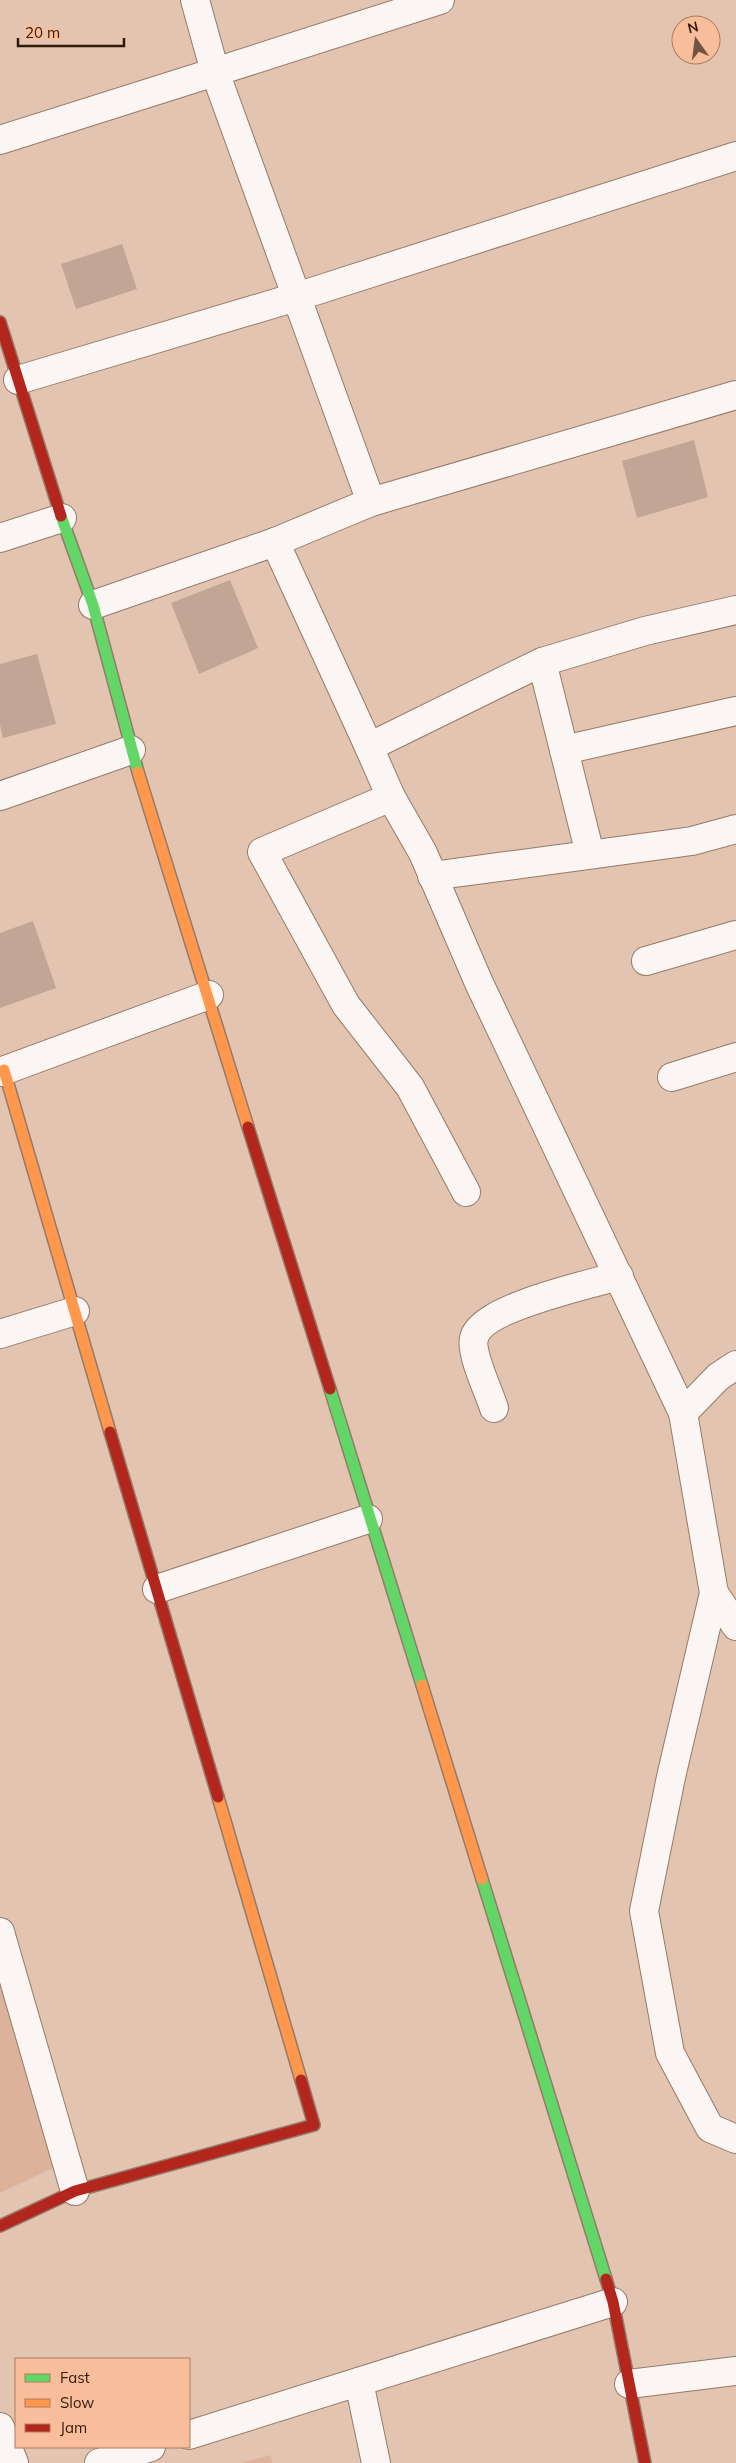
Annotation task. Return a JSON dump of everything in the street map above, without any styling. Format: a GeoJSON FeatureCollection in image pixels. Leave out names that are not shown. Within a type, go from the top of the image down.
{"type":"FeatureCollection","features":[{"type":"Feature","properties":{"kind":"street"},"geometry":{"type":"LineString","coordinates":[[195,0],[215,72],[371,502]]}},
{"type":"Feature","properties":{"kind":"street"},"geometry":{"type":"LineString","coordinates":[[0,140],[440,0]]}},
{"type":"Feature","properties":{"kind":"street"},"geometry":{"type":"LineString","coordinates":[[18,380],[296,297],[736,156]]}},
{"type":"Feature","properties":{"kind":"street"},"geometry":{"type":"LineString","coordinates":[[0,322],[62,518],[93,605],[131,750],[209,995],[368,1520],[613,2302],[646,2463]]}},
{"type":"Feature","properties":{"kind":"street"},"geometry":{"type":"LineString","coordinates":[[93,605],[275,542],[371,502],[736,395]]}},
{"type":"Feature","properties":{"kind":"street"},"geometry":{"type":"LineString","coordinates":[[0,538],[62,518]]}},
{"type":"Feature","properties":{"kind":"street"},"geometry":{"type":"LineString","coordinates":[[275,542],[391,797],[423,853],[545,1126],[619,1276],[683,1413],[714,1593],[671,1776],[644,1911],[670,2053],[710,2128],[736,2139]]}},
{"type":"Feature","properties":{"kind":"street"},"geometry":{"type":"LineString","coordinates":[[369,747],[542,662],[644,632],[736,610]]}},
{"type":"Feature","properties":{"kind":"street"},"geometry":{"type":"LineString","coordinates":[[542,662],[590,854]]}},
{"type":"Feature","properties":{"kind":"street"},"geometry":{"type":"LineString","coordinates":[[564,750],[736,711]]}},
{"type":"Feature","properties":{"kind":"street"},"geometry":{"type":"LineString","coordinates":[[0,796],[131,750]]}},
{"type":"Feature","properties":{"kind":"street"},"geometry":{"type":"LineString","coordinates":[[391,797],[262,852],[346,1005],[410,1088],[466,1192]]}},
{"type":"Feature","properties":{"kind":"street"},"geometry":{"type":"LineString","coordinates":[[432,876],[692,841],[736,829]]}},
{"type":"Feature","properties":{"kind":"street"},"geometry":{"type":"LineString","coordinates":[[646,961],[736,935]]}},
{"type":"Feature","properties":{"kind":"street"},"geometry":{"type":"LineString","coordinates":[[0,2226],[75,2191],[314,2125],[75,1311],[2,1071],[209,995]]}},
{"type":"Feature","properties":{"kind":"street"},"geometry":{"type":"LineString","coordinates":[[672,1077],[736,1057]]}},
{"type":"Feature","properties":{"kind":"street"},"geometry":{"type":"LineString","coordinates":[[494,1408],[474,1351],[474,1338],[480,1326],[496,1315],[559,1292],[619,1276]]}},
{"type":"Feature","properties":{"kind":"street"},"geometry":{"type":"LineString","coordinates":[[0,1334],[75,1311]]}},
{"type":"Feature","properties":{"kind":"street"},"geometry":{"type":"LineString","coordinates":[[683,1413],[718,1377],[736,1365]]}},
{"type":"Feature","properties":{"kind":"street"},"geometry":{"type":"LineString","coordinates":[[157,1589],[368,1520]]}},
{"type":"Feature","properties":{"kind":"street"},"geometry":{"type":"LineString","coordinates":[[714,1593],[736,1626]]}},
{"type":"Feature","properties":{"kind":"street"},"geometry":{"type":"LineString","coordinates":[[0,1932],[75,2191]]}},
{"type":"Feature","properties":{"kind":"street"},"geometry":{"type":"LineString","coordinates":[[190,2435],[613,2302]]}},
{"type":"Feature","properties":{"kind":"street"},"geometry":{"type":"LineString","coordinates":[[630,2384],[736,2370]]}},
{"type":"Feature","properties":{"kind":"street"},"geometry":{"type":"LineString","coordinates":[[359,2382],[376,2463]]}},
{"type":"Feature","properties":{"kind":"street"},"geometry":{"type":"LineString","coordinates":[[0,2427],[14,2463]]}},
{"type":"Feature","properties":{"kind":"street"},"geometry":{"type":"LineString","coordinates":[[99,2463],[148,2448]]}},
{"type":"Feature","properties":{"kind":"shaded area"},"geometry":{"type":"Polygon","coordinates":[[[0,1981],[57,2166],[0,2193],[0,1981]]]}},
{"type":"Feature","properties":{"kind":"shaded area"},"geometry":{"type":"Polygon","coordinates":[[[271,2455],[272,2463],[241,2463],[271,2455]]]}},
{"type":"Feature","properties":{"kind":"building"},"geometry":{"type":"Polygon","coordinates":[[[122,244],[137,289],[76,309],[61,264],[122,244]]]}},
{"type":"Feature","properties":{"kind":"building"},"geometry":{"type":"Polygon","coordinates":[[[694,440],[708,497],[637,518],[622,461],[694,440]]]}},
{"type":"Feature","properties":{"kind":"building"},"geometry":{"type":"Polygon","coordinates":[[[230,580],[258,648],[199,674],[171,603],[230,580]]]}},
{"type":"Feature","properties":{"kind":"building"},"geometry":{"type":"Polygon","coordinates":[[[37,654],[56,724],[3,738],[0,725],[0,664],[37,654]]]}},
{"type":"Feature","properties":{"kind":"building"},"geometry":{"type":"Polygon","coordinates":[[[33,921],[56,988],[0,1008],[0,933],[33,921]]]}},
{"type":"Feature","properties":{"kind":"traffic: fast"},"geometry":{"type":"LineString","coordinates":[[61,516],[93,605],[138,772]]}},
{"type":"Feature","properties":{"kind":"traffic: fast"},"geometry":{"type":"LineString","coordinates":[[330,1389],[422,1685]]}},
{"type":"Feature","properties":{"kind":"traffic: fast"},"geometry":{"type":"LineString","coordinates":[[482,1879],[606,2279]]}},
{"type":"Feature","properties":{"kind":"traffic: slow"},"geometry":{"type":"LineString","coordinates":[[138,772],[248,1127]]}},
{"type":"Feature","properties":{"kind":"traffic: slow"},"geometry":{"type":"LineString","coordinates":[[4,1070],[110,1432]]}},
{"type":"Feature","properties":{"kind":"traffic: slow"},"geometry":{"type":"LineString","coordinates":[[422,1685],[482,1879]]}},
{"type":"Feature","properties":{"kind":"traffic: slow"},"geometry":{"type":"LineString","coordinates":[[218,1797],[301,2080]]}},
{"type":"Feature","properties":{"kind":"traffic: jam"},"geometry":{"type":"LineString","coordinates":[[0,322],[61,516]]}},
{"type":"Feature","properties":{"kind":"traffic: jam"},"geometry":{"type":"LineString","coordinates":[[248,1127],[330,1389]]}},
{"type":"Feature","properties":{"kind":"traffic: jam"},"geometry":{"type":"LineString","coordinates":[[110,1432],[218,1797]]}},
{"type":"Feature","properties":{"kind":"traffic: jam"},"geometry":{"type":"LineString","coordinates":[[0,2226],[75,2191],[314,2125],[301,2080]]}},
{"type":"Feature","properties":{"kind":"traffic: jam"},"geometry":{"type":"LineString","coordinates":[[606,2279],[613,2302],[645,2463]]}}]}
